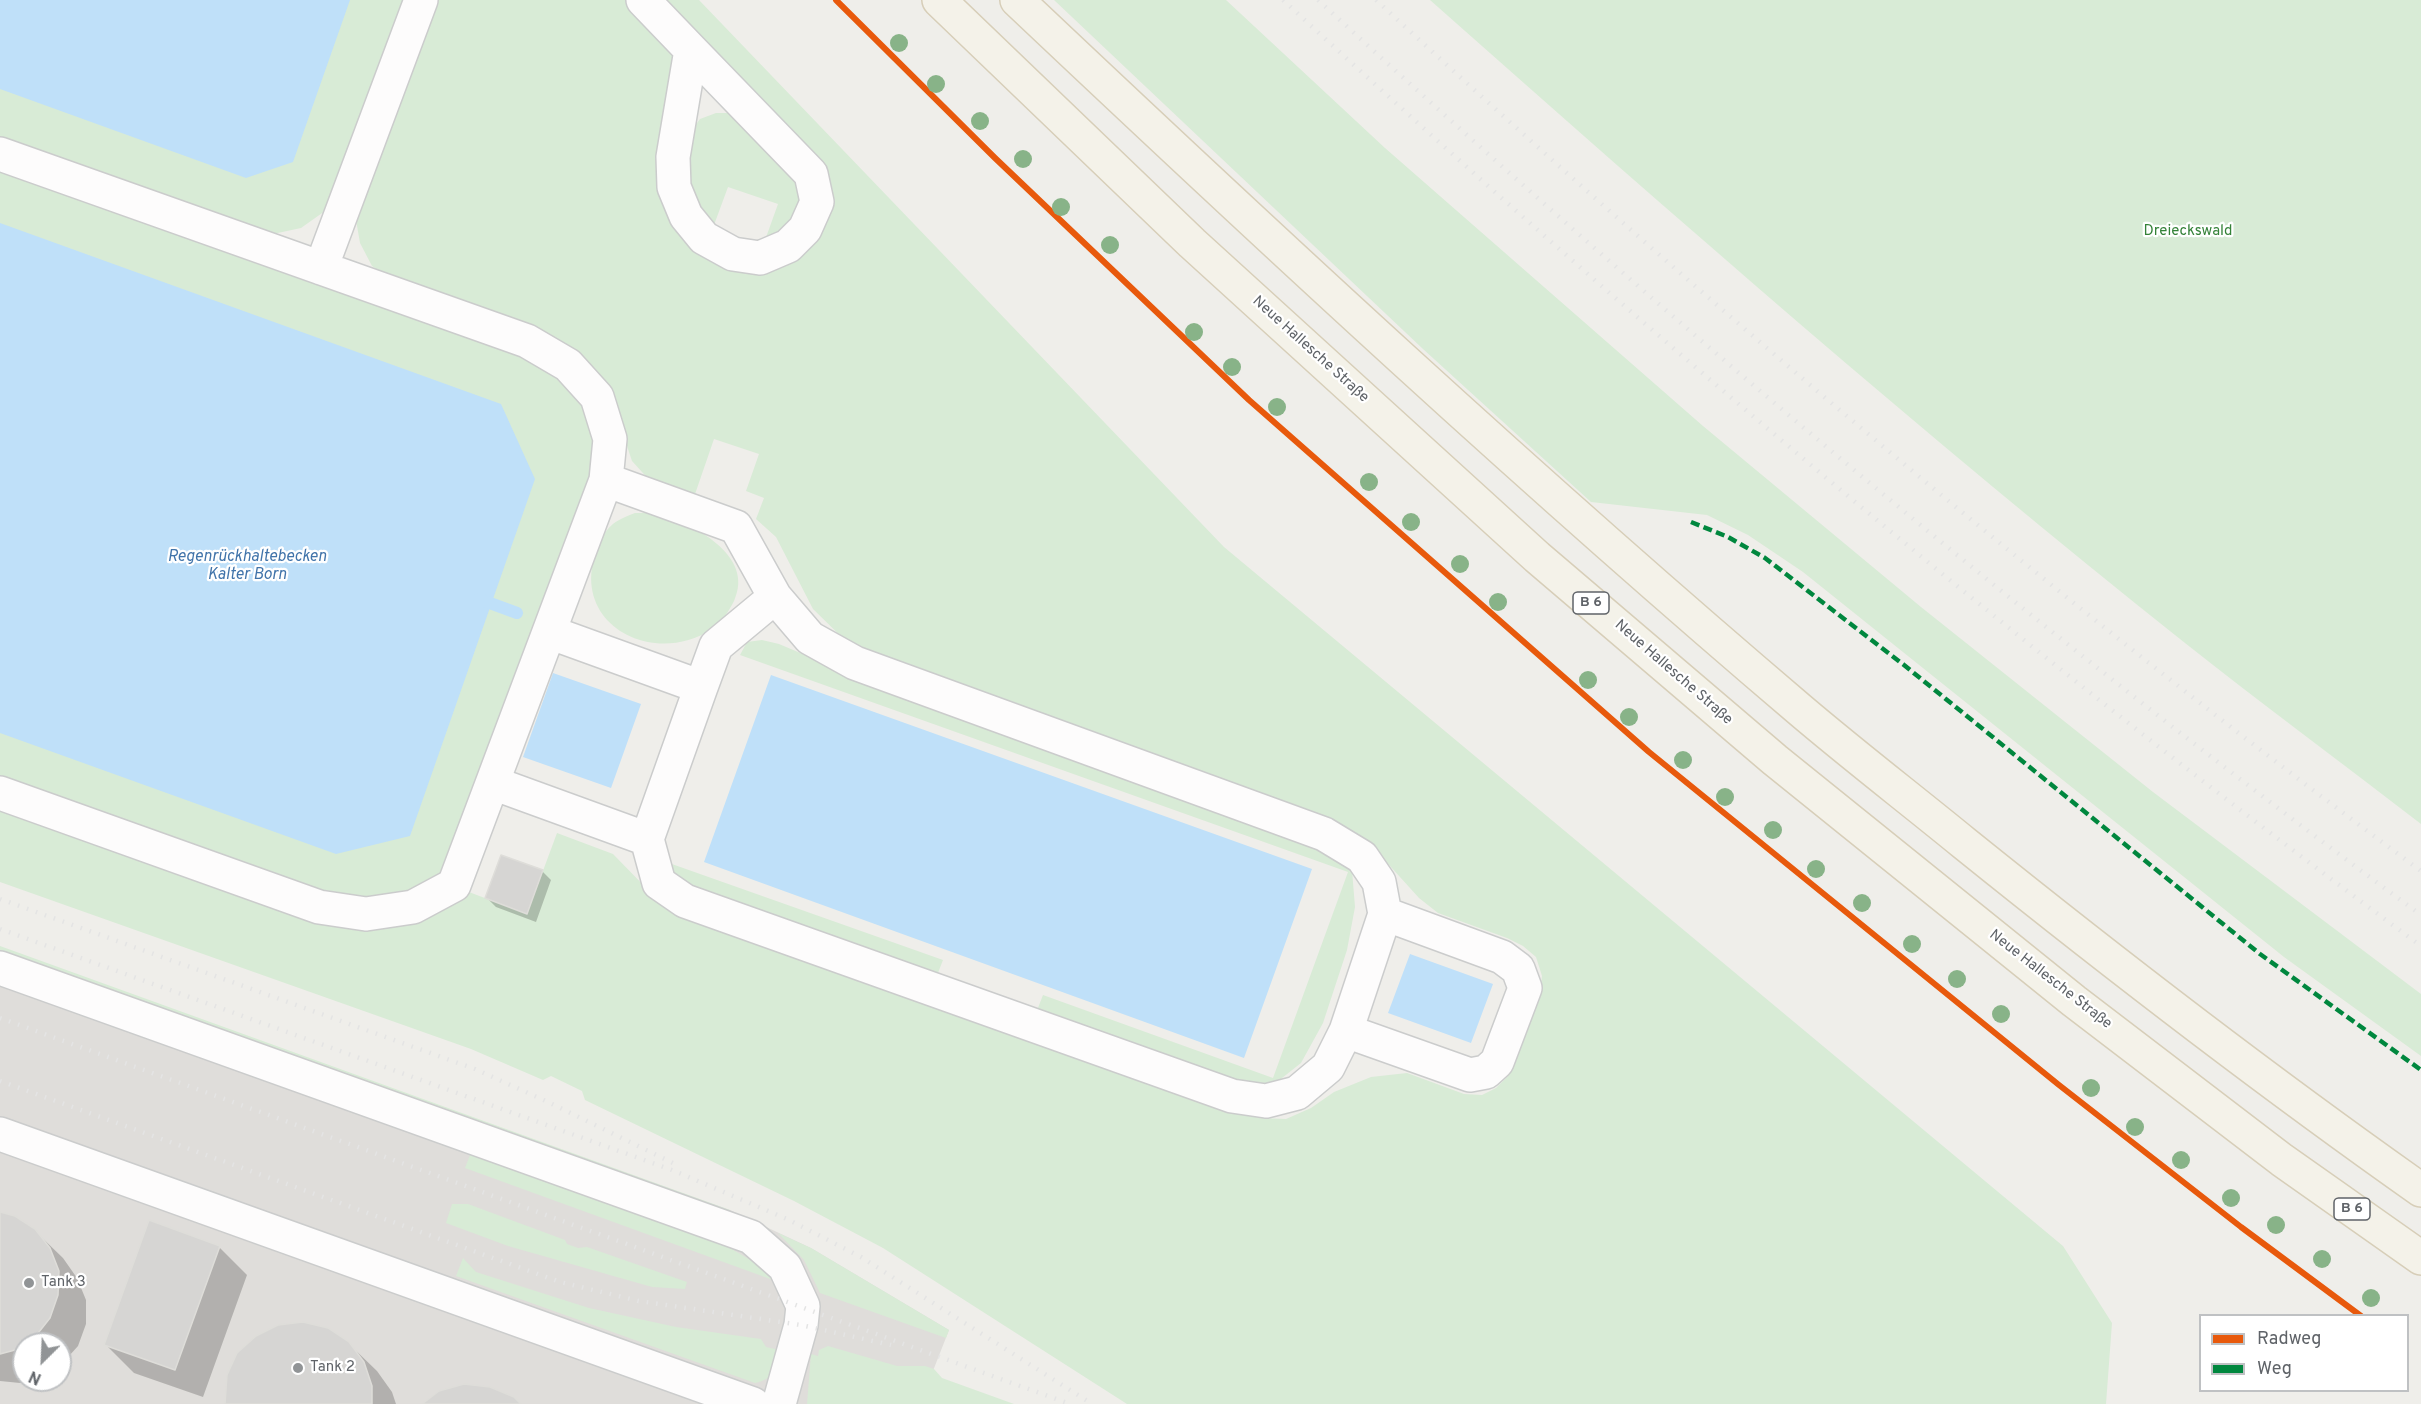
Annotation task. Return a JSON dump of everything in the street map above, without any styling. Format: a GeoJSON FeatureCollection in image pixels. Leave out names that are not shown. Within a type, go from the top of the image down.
{"type":"FeatureCollection","features":[{"type":"Feature","properties":{"kind":"main road","name":"Neue Hallesche Straße"},"geometry":{"type":"LineString","coordinates":[[939,0],[1192,243],[1537,557],[1775,760],[2074,1001],[2282,1160],[2421,1258]]}},
{"type":"Feature","properties":{"kind":"main road"},"geometry":{"type":"LineString","coordinates":[[1017,0],[1228,199],[1588,525],[1801,711],[2103,954],[2308,1111],[2421,1190]]}},
{"type":"Feature","properties":{"kind":"lane"},"geometry":{"type":"LineString","coordinates":[[321,268],[421,0]]}},
{"type":"Feature","properties":{"kind":"lane"},"geometry":{"type":"LineString","coordinates":[[643,0],[811,174],[817,202],[805,229],[788,246],[760,258],[733,254],[704,238],[686,216],[674,187],[673,157],[691,50]]}},
{"type":"Feature","properties":{"kind":"lane"},"geometry":{"type":"LineString","coordinates":[[0,154],[527,341],[568,365],[597,397],[610,439],[606,480],[454,885],[413,908],[366,914],[319,907],[0,793]]}},
{"type":"Feature","properties":{"kind":"lane"},"geometry":{"type":"LineString","coordinates":[[606,480],[736,527],[775,597],[810,638],[855,663],[1324,834],[1362,857],[1379,882],[1385,914],[1346,1031],[1328,1067],[1297,1092],[1266,1101],[1232,1096],[686,901],[658,882],[647,839],[716,646],[775,597]]}},
{"type":"Feature","properties":{"kind":"lane"},"geometry":{"type":"LineString","coordinates":[[549,633],[701,687]]}},
{"type":"Feature","properties":{"kind":"lane"},"geometry":{"type":"LineString","coordinates":[[493,783],[647,839]]}},
{"type":"Feature","properties":{"kind":"lane"},"geometry":{"type":"LineString","coordinates":[[1346,1031],[1470,1075],[1486,1072],[1497,1062],[1525,988],[1518,969],[1502,957],[1385,914]]}},
{"type":"Feature","properties":{"kind":"lane"},"geometry":{"type":"LineString","coordinates":[[0,968],[751,1237],[785,1267],[802,1306],[801,1325],[779,1404]]}},
{"type":"Feature","properties":{"kind":"lane"},"geometry":{"type":"LineString","coordinates":[[0,1134],[753,1404]]}},
{"type":"Feature","properties":{"kind":"shaded area"},"geometry":{"type":"Polygon","coordinates":[[[0,948],[730,1210],[811,1248],[949,1330],[920,1404],[0,1404],[0,948]]]}},
{"type":"Feature","properties":{"kind":"green space"},"geometry":{"type":"Polygon","coordinates":[[[0,0],[407,0],[325,211],[301,228],[273,234],[0,143],[0,0]]]}},
{"type":"Feature","properties":{"kind":"green space"},"geometry":{"type":"Polygon","coordinates":[[[431,0],[627,0],[676,52],[662,154],[723,266],[832,203],[658,0],[699,0],[1224,547],[2063,1246],[2112,1323],[2106,1404],[1127,1404],[883,1248],[794,1201],[585,1100],[582,1091],[551,1076],[543,1080],[471,1049],[0,882],[0,803],[317,917],[461,889],[527,914],[557,833],[613,854],[654,896],[1259,1118],[1286,1119],[1311,1108],[1334,1092],[1371,1077],[1407,1073],[1464,1094],[1482,1095],[1496,1088],[1508,1076],[1516,1061],[1540,994],[1542,976],[1536,957],[1523,946],[1438,913],[1419,898],[1371,845],[857,652],[813,609],[776,537],[756,519],[764,498],[746,491],[759,454],[714,439],[694,497],[652,483],[632,461],[610,395],[393,281],[372,266],[360,243],[356,220],[431,0]]]}},
{"type":"Feature","properties":{"kind":"green space"},"geometry":{"type":"Polygon","coordinates":[[[1054,0],[1226,0],[1385,148],[1703,426],[1921,607],[2153,792],[2421,994],[2421,1056],[2284,957],[1803,572],[1748,535],[1707,515],[1591,502],[1423,349],[1054,0]]]}},
{"type":"Feature","properties":{"kind":"green space","name":"Dreieckswald"},"geometry":{"type":"Polygon","coordinates":[[[1430,0],[2421,0],[2421,824],[2185,643],[1992,486],[1709,245],[1430,0]]]}},
{"type":"Feature","properties":{"kind":"green space"},"geometry":{"type":"Polygon","coordinates":[[[716,113],[735,113],[794,173],[802,191],[798,215],[785,232],[764,243],[778,204],[728,187],[714,225],[699,213],[686,172],[690,132],[700,119],[716,113]]]}},
{"type":"Feature","properties":{"kind":"green space","name":"Regenrückhaltebecken Kalter Born"},"geometry":{"type":"Polygon","coordinates":[[[0,165],[534,358],[579,396],[595,435],[590,474],[442,881],[427,890],[352,905],[0,785],[0,165]]]}},
{"type":"Feature","properties":{"kind":"green space"},"geometry":{"type":"Polygon","coordinates":[[[635,513],[654,513],[687,525],[703,533],[729,556],[736,569],[738,584],[730,609],[712,629],[689,640],[665,644],[642,641],[622,632],[605,618],[594,599],[591,576],[597,549],[611,526],[635,513]]]}},
{"type":"Feature","properties":{"kind":"green space"},"geometry":{"type":"Polygon","coordinates":[[[762,640],[779,644],[850,674],[1308,838],[1352,870],[1355,907],[1347,950],[1323,1023],[1301,1063],[1277,1082],[1258,1087],[1235,1084],[1036,1013],[1043,995],[1273,1078],[1348,872],[740,655],[747,642],[762,640]]]}},
{"type":"Feature","properties":{"kind":"green space"},"geometry":{"type":"Polygon","coordinates":[[[669,863],[943,960],[936,978],[674,879],[669,863]]]}},
{"type":"Feature","properties":{"kind":"green space"},"geometry":{"type":"Polygon","coordinates":[[[0,946],[730,1210],[727,1217],[0,956],[0,946]]]}},
{"type":"Feature","properties":{"kind":"green space"},"geometry":{"type":"Polygon","coordinates":[[[470,1155],[481,1156],[718,1241],[759,1265],[773,1280],[465,1168],[470,1155]]]}},
{"type":"Feature","properties":{"kind":"green space"},"geometry":{"type":"Polygon","coordinates":[[[452,1204],[468,1204],[565,1240],[567,1244],[578,1248],[587,1247],[687,1282],[685,1289],[652,1287],[508,1246],[446,1223],[452,1204]]]}},
{"type":"Feature","properties":{"kind":"green space"},"geometry":{"type":"Polygon","coordinates":[[[778,1233],[811,1248],[949,1330],[946,1338],[820,1293],[804,1260],[778,1233]]]}},
{"type":"Feature","properties":{"kind":"green space"},"geometry":{"type":"Polygon","coordinates":[[[463,1258],[476,1272],[589,1308],[676,1327],[761,1339],[766,1347],[784,1351],[771,1376],[755,1383],[456,1276],[463,1258]]]}},
{"type":"Feature","properties":{"kind":"green space"},"geometry":{"type":"Polygon","coordinates":[[[828,1346],[897,1366],[925,1366],[934,1369],[942,1378],[1014,1404],[807,1404],[811,1354],[818,1356],[819,1350],[828,1346]]]}},
{"type":"Feature","properties":{"kind":"water"},"geometry":{"type":"Polygon","coordinates":[[[0,0],[350,0],[293,162],[246,178],[0,89],[0,0]]]}},
{"type":"Feature","properties":{"kind":"water","name":"Regenrückhaltebecken Kalter Born"},"geometry":{"type":"Polygon","coordinates":[[[0,223],[501,404],[535,479],[410,836],[336,854],[0,733],[0,223]]]}},
{"type":"Feature","properties":{"kind":"water"},"geometry":{"type":"Polygon","coordinates":[[[553,673],[641,704],[611,788],[523,757],[553,673]]]}},
{"type":"Feature","properties":{"kind":"water"},"geometry":{"type":"Polygon","coordinates":[[[771,675],[1312,869],[1244,1058],[704,862],[771,675]]]}},
{"type":"Feature","properties":{"kind":"water"},"geometry":{"type":"Polygon","coordinates":[[[1410,954],[1493,984],[1471,1043],[1388,1013],[1410,954]]]}},
{"type":"Feature","properties":{"kind":"building"},"geometry":{"type":"Polygon","coordinates":[[[501,855],[543,870],[527,914],[485,898],[501,855]]]}},
{"type":"Feature","properties":{"kind":"building","name":"Tank 3"},"geometry":{"type":"Polygon","coordinates":[[[0,1212],[15,1216],[35,1229],[50,1248],[59,1271],[58,1295],[50,1318],[39,1332],[12,1332],[12,1351],[0,1354],[0,1212]]]}},
{"type":"Feature","properties":{"kind":"building"},"geometry":{"type":"Polygon","coordinates":[[[149,1220],[220,1246],[175,1370],[104,1345],[149,1220]]]}},
{"type":"Feature","properties":{"kind":"building","name":"Tank 2"},"geometry":{"type":"Polygon","coordinates":[[[303,1322],[328,1328],[349,1342],[364,1362],[372,1386],[372,1404],[225,1404],[227,1375],[237,1353],[256,1336],[278,1325],[303,1322]]]}},
{"type":"Feature","properties":{"kind":"building"},"geometry":{"type":"Polygon","coordinates":[[[464,1384],[490,1387],[514,1397],[521,1404],[422,1404],[439,1391],[464,1384]]]}},
{"type":"Feature","properties":{"kind":"waterway"},"geometry":{"type":"LineString","coordinates":[[479,599],[517,613]]}},
{"type":"Feature","properties":{"kind":"railway"},"geometry":{"type":"LineString","coordinates":[[1283,0],[1558,248],[1839,489],[2127,722],[2421,946]]}},
{"type":"Feature","properties":{"kind":"railway"},"geometry":{"type":"LineString","coordinates":[[1318,0],[1585,239],[1857,472],[2136,698],[2421,915]]}},
{"type":"Feature","properties":{"kind":"railway"},"geometry":{"type":"LineString","coordinates":[[1376,0],[1628,228],[1886,449],[2151,664],[2421,871]]}},
{"type":"Feature","properties":{"kind":"railway"},"geometry":{"type":"LineString","coordinates":[[0,899],[475,1069],[677,1165]]}},
{"type":"Feature","properties":{"kind":"railway"},"geometry":{"type":"LineString","coordinates":[[0,929],[672,1170],[787,1219],[861,1257],[1092,1404]]}},
{"type":"Feature","properties":{"kind":"railway"},"geometry":{"type":"LineString","coordinates":[[0,1018],[1070,1404]]}},
{"type":"Feature","properties":{"kind":"railway"},"geometry":{"type":"LineString","coordinates":[[0,1081],[560,1282],[639,1301],[801,1325],[891,1345]]}},
{"type":"Feature","properties":{"kind":"marked path"},"geometry":{"type":"LineString","coordinates":[[1691,522],[1728,537],[1765,558],[1904,665],[2260,954],[2421,1070]]}},
{"type":"Feature","properties":{"kind":"cycle path"},"geometry":{"type":"LineString","coordinates":[[836,0],[995,158],[1249,400],[1649,752],[2059,1085],[2241,1227],[2358,1314]]}},
{"type":"Feature","properties":{"kind":"place","name":"Tank 3"},"geometry":{"type":"Point","coordinates":[29,1283]}},
{"type":"Feature","properties":{"kind":"place","name":"Tank 2"},"geometry":{"type":"Point","coordinates":[298,1368]}}]}
